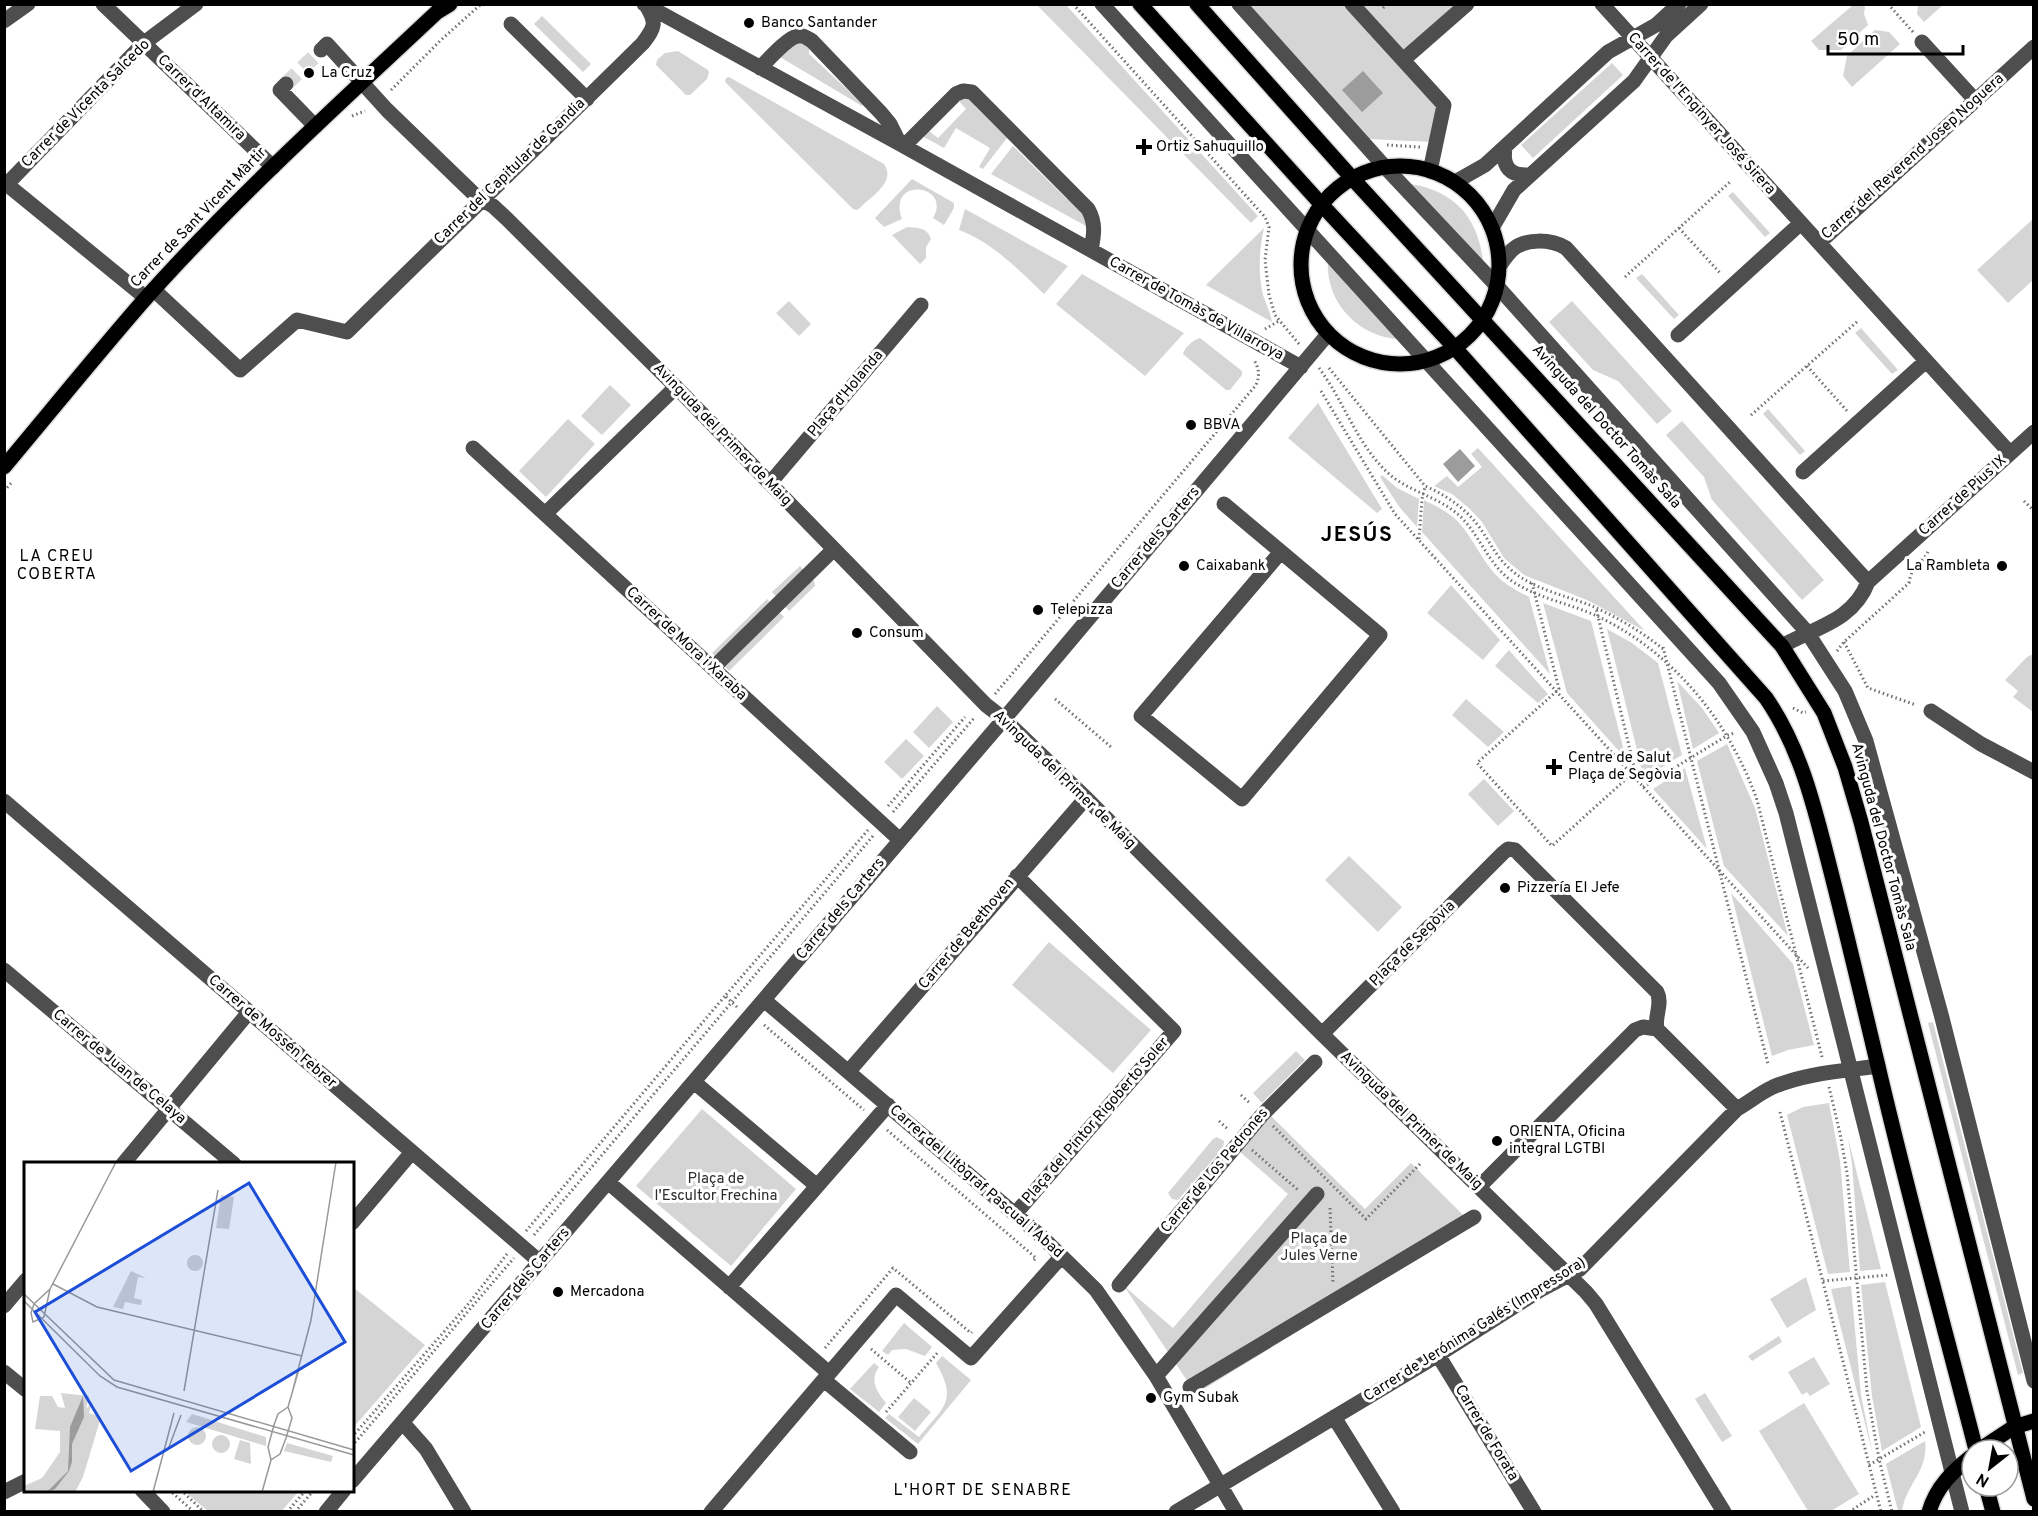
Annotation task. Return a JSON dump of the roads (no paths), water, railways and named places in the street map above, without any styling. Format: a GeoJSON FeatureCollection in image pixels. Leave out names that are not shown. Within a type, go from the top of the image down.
{"type":"FeatureCollection","features":[{"type":"Feature","properties":{"kind":"main road"},"geometry":{"type":"LineString","coordinates":[[1140,4],[1455,348],[1766,698],[1774,710],[1800,761],[1812,798],[1974,1438]]}},
{"type":"Feature","properties":{"kind":"main road","name":"Avinguda del Doctor Tomàs Sala"},"geometry":{"type":"LineString","coordinates":[[1197,4],[1352,178],[1782,645],[1824,713],[1852,790],[2034,1499]]}},
{"type":"Feature","properties":{"kind":"main road","name":"Carrer de Sant Vicent Màrtir"},"geometry":{"type":"LineString","coordinates":[[4,467],[150,294],[273,167],[443,7]]}},
{"type":"Feature","properties":{"kind":"main road"},"geometry":{"type":"LineString","coordinates":[[1400,166],[1430,171],[1455,182],[1478,203],[1492,228],[1500,266],[1497,286],[1483,321],[1455,348],[1425,362],[1391,364],[1363,358],[1345,348],[1328,334],[1315,317],[1305,296],[1301,274],[1301,252],[1306,230],[1321,204],[1352,178],[1385,167],[1400,166]]}},
{"type":"Feature","properties":{"kind":"main road"},"geometry":{"type":"LineString","coordinates":[[1996,1438],[2014,1427],[2034,1421]]}},
{"type":"Feature","properties":{"kind":"main road"},"geometry":{"type":"LineString","coordinates":[[1929,1512],[1939,1489],[1960,1466]]}},
{"type":"Feature","properties":{"kind":"street"},"geometry":{"type":"LineString","coordinates":[[4,21],[28,4]]}},
{"type":"Feature","properties":{"kind":"street","name":"Carrer d'Altamira"},"geometry":{"type":"LineString","coordinates":[[103,4],[273,167]]}},
{"type":"Feature","properties":{"kind":"street","name":"Carrer de Vicenta Salcedo"},"geometry":{"type":"LineString","coordinates":[[6,183],[144,43],[196,4]]}},
{"type":"Feature","properties":{"kind":"street"},"geometry":{"type":"LineString","coordinates":[[1102,4],[1719,684],[1749,725],[1766,759],[1786,813],[1962,1512]]}},
{"type":"Feature","properties":{"kind":"street"},"geometry":{"type":"LineString","coordinates":[[1239,4],[1385,167],[1497,286],[1807,632],[1845,691],[1866,741],[1944,1025],[2034,1382]]}},
{"type":"Feature","properties":{"kind":"street"},"geometry":{"type":"LineString","coordinates":[[1353,4],[1444,105],[1430,171]]}},
{"type":"Feature","properties":{"kind":"street"},"geometry":{"type":"LineString","coordinates":[[1403,60],[1467,4]]}},
{"type":"Feature","properties":{"kind":"street","name":"Carrer de l'Enginyer José Sirera"},"geometry":{"type":"LineString","coordinates":[[1602,4],[2010,453]]}},
{"type":"Feature","properties":{"kind":"street"},"geometry":{"type":"LineString","coordinates":[[1455,182],[1485,165],[1608,52],[1656,25],[1679,4]]}},
{"type":"Feature","properties":{"kind":"street"},"geometry":{"type":"LineString","coordinates":[[1492,228],[1514,190],[1634,81],[1666,36],[1701,4]]}},
{"type":"Feature","properties":{"kind":"street","name":"Carrer de Tomàs de Villarroya"},"geometry":{"type":"LineString","coordinates":[[645,5],[1300,367]]}},
{"type":"Feature","properties":{"kind":"street","name":"Carrer del Capitular de Gandia"},"geometry":{"type":"LineString","coordinates":[[150,294],[240,370],[297,320],[347,332],[465,214],[483,200],[587,99],[651,33],[654,25],[652,15],[645,5]]}},
{"type":"Feature","properties":{"kind":"street"},"geometry":{"type":"LineString","coordinates":[[511,24],[587,99]]}},
{"type":"Feature","properties":{"kind":"street"},"geometry":{"type":"LineString","coordinates":[[760,68],[790,40],[796,36],[803,36],[812,41],[881,113],[902,145]]}},
{"type":"Feature","properties":{"kind":"street"},"geometry":{"type":"LineString","coordinates":[[1922,42],[1975,100]]}},
{"type":"Feature","properties":{"kind":"street","name":"Avinguda del Primer de Maig"},"geometry":{"type":"LineString","coordinates":[[321,50],[327,44],[356,74],[361,83],[468,188],[507,219],[676,387],[986,705],[1004,719],[1086,798],[1596,1304],[1724,1512]]}},
{"type":"Feature","properties":{"kind":"street","name":"Carrer del Reverend Josep Noguera"},"geometry":{"type":"LineString","coordinates":[[1819,243],[2034,47]]}},
{"type":"Feature","properties":{"kind":"street"},"geometry":{"type":"LineString","coordinates":[[286,84],[280,90],[315,126]]}},
{"type":"Feature","properties":{"kind":"street","name":"Carrer de Tomàs de Villarroya"},"geometry":{"type":"LineString","coordinates":[[902,145],[956,94],[963,91],[972,92],[1089,209],[1095,230],[1091,250]]}},
{"type":"Feature","properties":{"kind":"street"},"geometry":{"type":"LineString","coordinates":[[1505,148],[1503,159],[1508,168],[1514,173],[1529,175]]}},
{"type":"Feature","properties":{"kind":"street"},"geometry":{"type":"LineString","coordinates":[[6,183],[150,294]]}},
{"type":"Feature","properties":{"kind":"street"},"geometry":{"type":"LineString","coordinates":[[1678,335],[1801,223]]}},
{"type":"Feature","properties":{"kind":"street"},"geometry":{"type":"LineString","coordinates":[[1500,266],[1512,250],[1522,244],[1550,242],[1566,248],[1868,582]]}},
{"type":"Feature","properties":{"kind":"street","name":"Plaça d'Holanda"},"geometry":{"type":"LineString","coordinates":[[770,483],[921,305]]}},
{"type":"Feature","properties":{"kind":"street","name":"Carrer dels Carters"},"geometry":{"type":"LineString","coordinates":[[354,1479],[1004,719],[1328,334]]}},
{"type":"Feature","properties":{"kind":"street"},"geometry":{"type":"LineString","coordinates":[[1803,472],[1926,361]]}},
{"type":"Feature","properties":{"kind":"street"},"geometry":{"type":"LineString","coordinates":[[545,514],[676,387]]}},
{"type":"Feature","properties":{"kind":"street","name":"Carrer de Pius IX"},"geometry":{"type":"LineString","coordinates":[[1782,645],[1835,621],[1846,613],[1859,601],[1868,582],[2034,432]]}},
{"type":"Feature","properties":{"kind":"street","name":"Carrer de Mora i Xaraba"},"geometry":{"type":"LineString","coordinates":[[473,448],[900,840]]}},
{"type":"Feature","properties":{"kind":"street"},"geometry":{"type":"LineString","coordinates":[[1224,504],[1380,635],[1242,799],[1141,716],[1280,553]]}},
{"type":"Feature","properties":{"kind":"street"},"geometry":{"type":"LineString","coordinates":[[713,668],[833,550]]}},
{"type":"Feature","properties":{"kind":"street"},"geometry":{"type":"LineString","coordinates":[[1931,711],[1981,744],[2034,772]]}},
{"type":"Feature","properties":{"kind":"street","name":"Carrer de Beethoven"},"geometry":{"type":"LineString","coordinates":[[849,1071],[1086,798]]}},
{"type":"Feature","properties":{"kind":"street","name":"Carrer de Mossén Febrer"},"geometry":{"type":"LineString","coordinates":[[4,801],[540,1262]]}},
{"type":"Feature","properties":{"kind":"street","name":"Plaça de Segòvia"},"geometry":{"type":"LineString","coordinates":[[1322,1034],[1508,849],[1515,850],[1523,856],[1657,992],[1660,998],[1656,1017],[1657,1029]]}},
{"type":"Feature","properties":{"kind":"street","name":"Plaça del Pintor Rigoberto Soler"},"geometry":{"type":"LineString","coordinates":[[1016,1215],[1174,1031],[1017,876]]}},
{"type":"Feature","properties":{"kind":"street","name":"Carrer de Juan de Celaya"},"geometry":{"type":"LineString","coordinates":[[4,970],[232,1162]]}},
{"type":"Feature","properties":{"kind":"street","name":"Carrer del Litògraf Pascual i Abad"},"geometry":{"type":"LineString","coordinates":[[764,1000],[1042,1237],[1096,1290],[1156,1376],[1236,1512]]}},
{"type":"Feature","properties":{"kind":"street"},"geometry":{"type":"LineString","coordinates":[[125,1162],[249,1012]]}},
{"type":"Feature","properties":{"kind":"street"},"geometry":{"type":"LineString","coordinates":[[1479,1187],[1635,1030],[1643,1027],[1657,1029],[1737,1109]]}},
{"type":"Feature","properties":{"kind":"street","name":"Carrer de Los Pedrones"},"geometry":{"type":"LineString","coordinates":[[1119,1285],[1262,1115],[1316,1062]]}},
{"type":"Feature","properties":{"kind":"street","name":"Carrer de Jerónima Galés (Impressora)"},"geometry":{"type":"LineString","coordinates":[[1176,1512],[1542,1289],[1569,1276],[1593,1256],[1737,1109],[1767,1091],[1790,1081],[1878,1066]]}},
{"type":"Feature","properties":{"kind":"street"},"geometry":{"type":"LineString","coordinates":[[694,1082],[817,1186]]}},
{"type":"Feature","properties":{"kind":"street"},"geometry":{"type":"LineString","coordinates":[[729,1287],[888,1105]]}},
{"type":"Feature","properties":{"kind":"street"},"geometry":{"type":"LineString","coordinates":[[354,1221],[412,1152]]}},
{"type":"Feature","properties":{"kind":"street"},"geometry":{"type":"LineString","coordinates":[[608,1182],[814,1360],[827,1377],[876,1424],[910,1452]]}},
{"type":"Feature","properties":{"kind":"street"},"geometry":{"type":"LineString","coordinates":[[1156,1376],[1317,1194]]}},
{"type":"Feature","properties":{"kind":"street"},"geometry":{"type":"LineString","coordinates":[[1190,1387],[1474,1217]]}},
{"type":"Feature","properties":{"kind":"street"},"geometry":{"type":"LineString","coordinates":[[711,1512],[896,1295],[971,1358],[1061,1257]]}},
{"type":"Feature","properties":{"kind":"street"},"geometry":{"type":"LineString","coordinates":[[4,1306],[24,1282]]}},
{"type":"Feature","properties":{"kind":"street","name":"Carrer de Forata"},"geometry":{"type":"LineString","coordinates":[[1438,1354],[1534,1512]]}},
{"type":"Feature","properties":{"kind":"street"},"geometry":{"type":"LineString","coordinates":[[4,1372],[24,1388]]}},
{"type":"Feature","properties":{"kind":"street"},"geometry":{"type":"LineString","coordinates":[[1334,1417],[1393,1512]]}},
{"type":"Feature","properties":{"kind":"street"},"geometry":{"type":"LineString","coordinates":[[403,1422],[426,1449],[464,1512]]}},
{"type":"Feature","properties":{"kind":"street"},"geometry":{"type":"LineString","coordinates":[[4,1492],[24,1482]]}},
{"type":"Feature","properties":{"kind":"street"},"geometry":{"type":"LineString","coordinates":[[145,1492],[163,1511]]}},
{"type":"Feature","properties":{"kind":"street"},"geometry":{"type":"LineString","coordinates":[[326,1512],[343,1492]]}},
{"type":"Feature","properties":{"kind":"tunnel"},"geometry":{"type":"LineString","coordinates":[[286,84],[321,50]]}},
{"type":"Feature","properties":{"kind":"place","name":"Banco Santander"},"geometry":{"type":"Point","coordinates":[749,23]}},
{"type":"Feature","properties":{"kind":"place","name":"La Cruz"},"geometry":{"type":"Point","coordinates":[309,73]}},
{"type":"Feature","properties":{"kind":"place","name":"Ortiz Sahuquillo"},"geometry":{"type":"Point","coordinates":[1144,147]}},
{"type":"Feature","properties":{"kind":"place","name":"BBVA"},"geometry":{"type":"Point","coordinates":[1191,425]}},
{"type":"Feature","properties":{"kind":"place","name":"Caixabank"},"geometry":{"type":"Point","coordinates":[1184,566]}},
{"type":"Feature","properties":{"kind":"place","name":"La Rambleta"},"geometry":{"type":"Point","coordinates":[2002,566]}},
{"type":"Feature","properties":{"kind":"place","name":"Telepizza"},"geometry":{"type":"Point","coordinates":[1038,610]}},
{"type":"Feature","properties":{"kind":"place","name":"Consum"},"geometry":{"type":"Point","coordinates":[857,633]}},
{"type":"Feature","properties":{"kind":"place","name":"Centre de Salut Plaça de Segòvia"},"geometry":{"type":"Point","coordinates":[1554,767]}},
{"type":"Feature","properties":{"kind":"place","name":"Pizzería El Jefe"},"geometry":{"type":"Point","coordinates":[1505,888]}},
{"type":"Feature","properties":{"kind":"place","name":"ORIENTA, Oficina integral LGTBI"},"geometry":{"type":"Point","coordinates":[1497,1141]}},
{"type":"Feature","properties":{"kind":"place","name":"Mercadona"},"geometry":{"type":"Point","coordinates":[558,1292]}},
{"type":"Feature","properties":{"kind":"place","name":"Gym Subak"},"geometry":{"type":"Point","coordinates":[1151,1398]}},
{"type":"Feature","properties":{"kind":"district","name":"JESÚS"},"geometry":{"type":"Point","coordinates":[1357,535]}},
{"type":"Feature","properties":{"kind":"district","name":"LA CREU COBERTA"},"geometry":{"type":"Point","coordinates":[57,566]}},
{"type":"Feature","properties":{"kind":"district","name":"L'HORT DE SENABRE"},"geometry":{"type":"Point","coordinates":[983,1491]}},
{"type":"Feature","properties":{"kind":"park label","name":"Plaça de l'Escultor Frechina"},"geometry":{"type":"Point","coordinates":[716,1188]}},
{"type":"Feature","properties":{"kind":"park label","name":"Plaça de Jules Verne"},"geometry":{"type":"Point","coordinates":[1319,1248]}}]}
